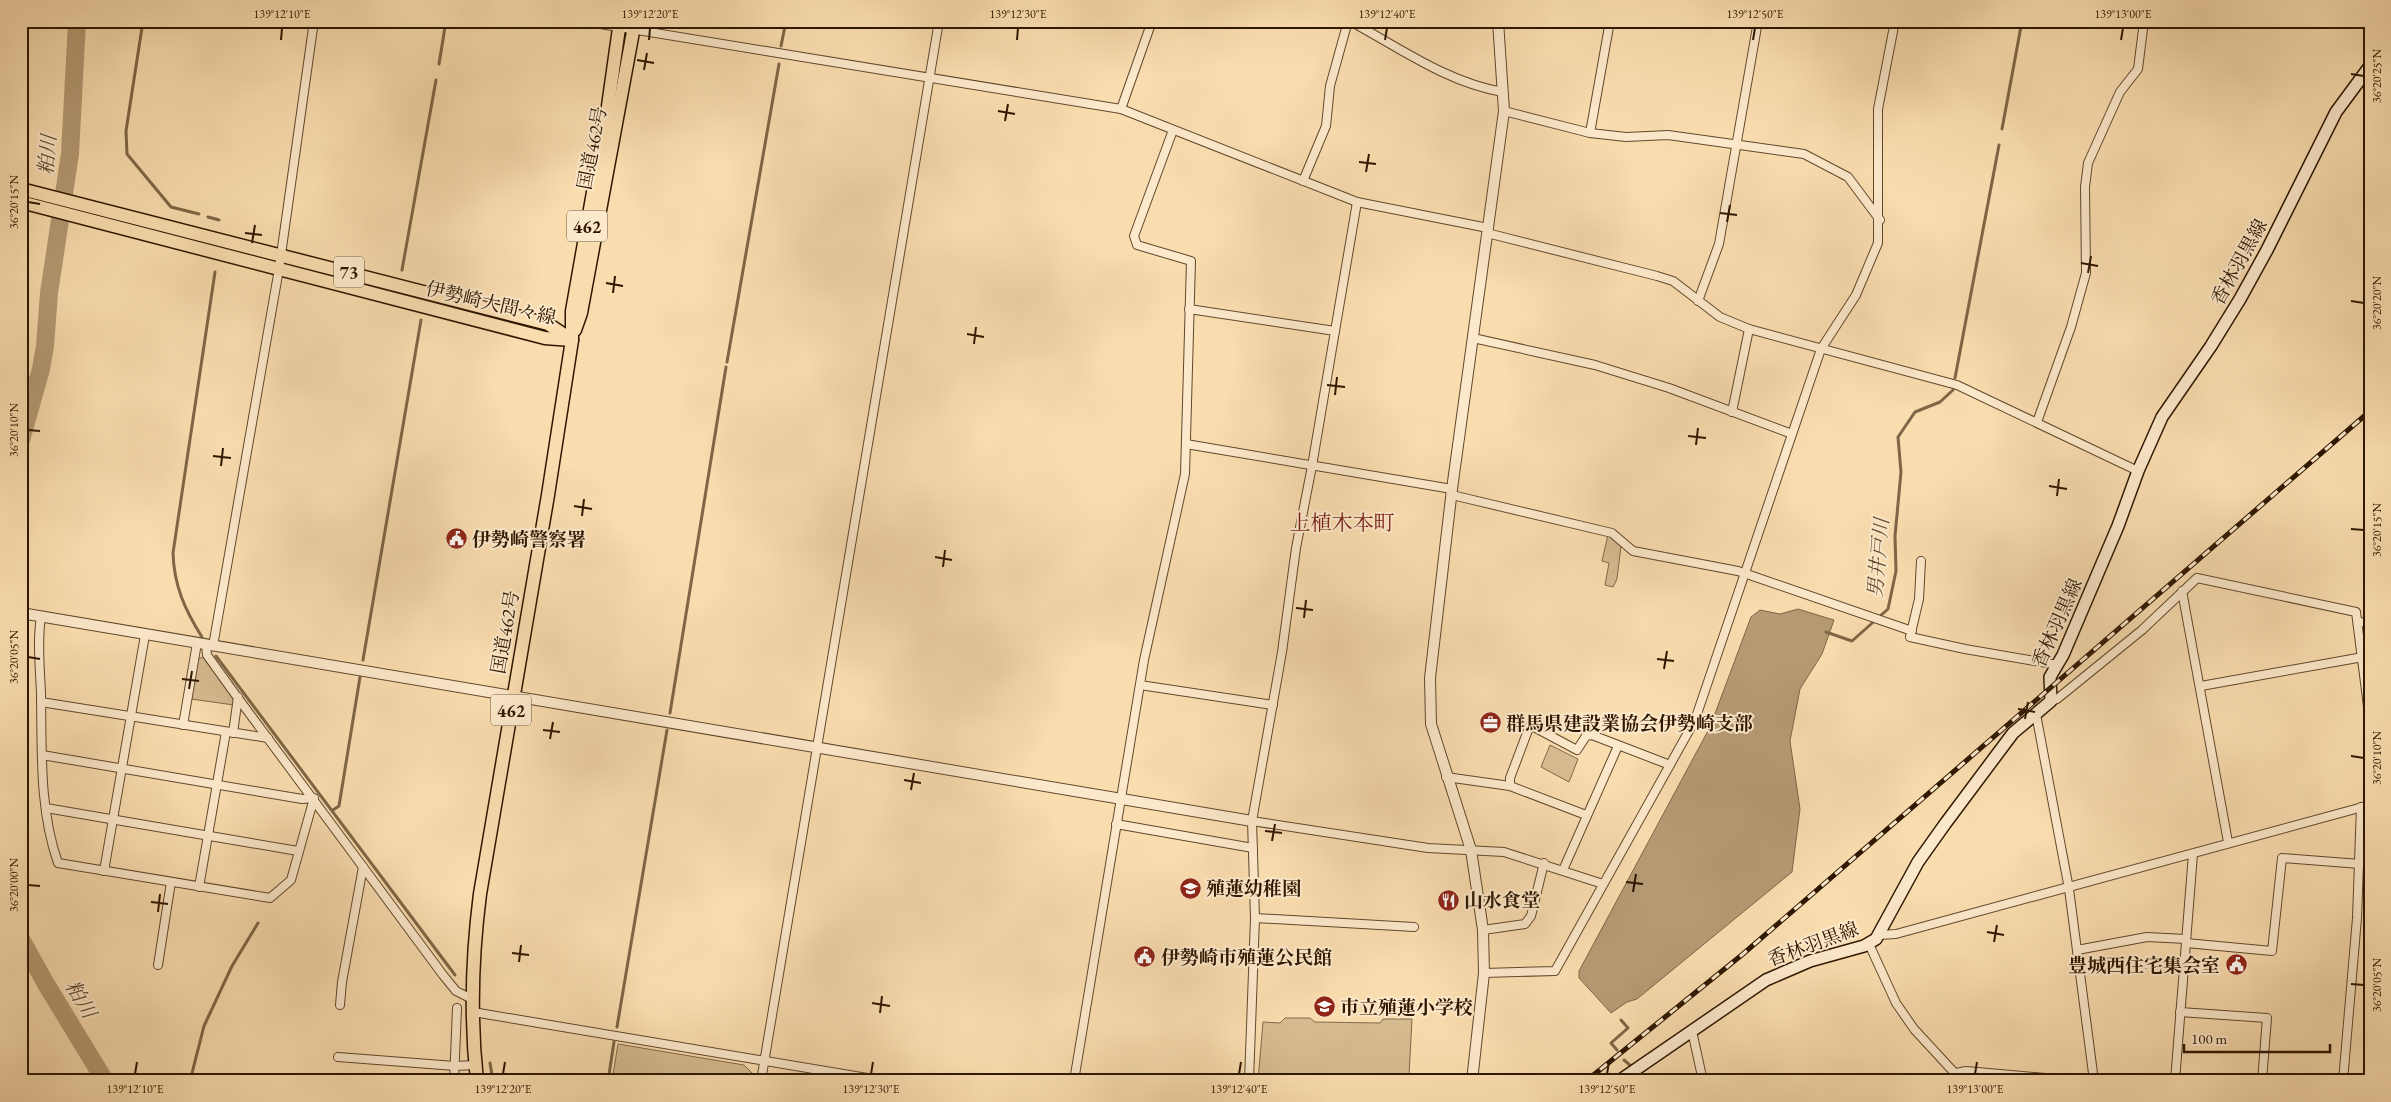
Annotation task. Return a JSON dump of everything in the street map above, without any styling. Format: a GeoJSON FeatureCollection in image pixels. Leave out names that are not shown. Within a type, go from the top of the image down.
{"type":"FeatureCollection","features":[{"type":"Feature","properties":{"kind":"main road","name":"国道462号"},"geometry":{"type":"LineString","coordinates":[[477,1081],[472,999],[474,951],[480,894],[548,495],[572,340],[572,311],[607,113],[619,24]]}},
{"type":"Feature","properties":{"kind":"main road","name":"国道462号"},"geometry":{"type":"LineString","coordinates":[[572,340],[581,314],[634,25]]}},
{"type":"Feature","properties":{"kind":"main road","name":"香林羽黒線"},"geometry":{"type":"LineString","coordinates":[[1619,1081],[1753,988],[1810,961],[1869,944],[1879,935],[1918,862],[1931,844],[2013,733],[2050,701],[2049,681],[2058,665],[2118,526],[2138,471],[2162,417],[2211,346],[2267,250],[2336,112],[2370,66]]}},
{"type":"Feature","properties":{"kind":"main road","name":"伊勢崎大間々線"},"geometry":{"type":"LineString","coordinates":[[21,189],[279,269],[545,338],[572,340]]}},
{"type":"Feature","properties":{"kind":"main road","name":"伊勢崎大間々線"},"geometry":{"type":"LineString","coordinates":[[21,202],[281,255],[548,324],[572,340]]}},
{"type":"Feature","properties":{"kind":"street"},"geometry":{"type":"LineString","coordinates":[[183,725],[205,644],[279,269],[314,21]]}},
{"type":"Feature","properties":{"kind":"street"},"geometry":{"type":"LineString","coordinates":[[582,21],[634,25],[931,79],[1121,110],[1357,202],[1487,230],[1674,282],[1720,317],[1749,329],[1957,385],[2138,471]]}},
{"type":"Feature","properties":{"kind":"street"},"geometry":{"type":"LineString","coordinates":[[761,1081],[931,79],[939,21]]}},
{"type":"Feature","properties":{"kind":"street"},"geometry":{"type":"LineString","coordinates":[[1121,110],[1152,21]]}},
{"type":"Feature","properties":{"kind":"street"},"geometry":{"type":"LineString","coordinates":[[1303,181],[1326,126],[1330,86],[1349,21],[1448,74],[1488,89],[1503,92]]}},
{"type":"Feature","properties":{"kind":"street"},"geometry":{"type":"LineString","coordinates":[[1472,1081],[1484,973],[1483,930],[1471,850],[1446,777],[1431,724],[1430,678],[1452,492],[1504,111],[1498,21]]}},
{"type":"Feature","properties":{"kind":"street"},"geometry":{"type":"LineString","coordinates":[[1590,133],[1610,21]]}},
{"type":"Feature","properties":{"kind":"street"},"geometry":{"type":"LineString","coordinates":[[1698,301],[1719,244],[1758,21]]}},
{"type":"Feature","properties":{"kind":"street"},"geometry":{"type":"LineString","coordinates":[[1484,973],[1555,971],[1695,720],[1821,349],[1856,295],[1878,243],[1880,220],[1878,108],[1894,21]]}},
{"type":"Feature","properties":{"kind":"street"},"geometry":{"type":"LineString","coordinates":[[2037,422],[2071,327],[2086,273],[2085,187],[2088,163],[2120,92],[2138,70],[2144,21]]}},
{"type":"Feature","properties":{"kind":"street"},"geometry":{"type":"LineString","coordinates":[[1504,111],[1590,133],[1626,136],[1668,135],[1804,154],[1848,177],[1880,220]]}},
{"type":"Feature","properties":{"kind":"street"},"geometry":{"type":"LineString","coordinates":[[21,135],[23,123]]}},
{"type":"Feature","properties":{"kind":"street"},"geometry":{"type":"LineString","coordinates":[[1074,1081],[1140,685],[1185,474],[1190,262],[1137,245],[1134,236],[1173,130]]}},
{"type":"Feature","properties":{"kind":"street"},"geometry":{"type":"LineString","coordinates":[[1249,1081],[1255,918],[1252,821],[1273,705],[1296,548],[1312,466],[1357,202]]}},
{"type":"Feature","properties":{"kind":"street"},"geometry":{"type":"LineString","coordinates":[[1189,309],[1335,331]]}},
{"type":"Feature","properties":{"kind":"street"},"geometry":{"type":"LineString","coordinates":[[1732,412],[1749,329]]}},
{"type":"Feature","properties":{"kind":"street"},"geometry":{"type":"LineString","coordinates":[[1473,338],[1596,365],[1669,388],[1792,434]]}},
{"type":"Feature","properties":{"kind":"street"},"geometry":{"type":"LineString","coordinates":[[1186,444],[1452,492],[1612,533],[1633,551],[1745,574],[1877,617],[1912,631]]}},
{"type":"Feature","properties":{"kind":"street"},"geometry":{"type":"LineString","coordinates":[[1922,561],[1919,599],[1910,636],[2058,665]]}},
{"type":"Feature","properties":{"kind":"street"},"geometry":{"type":"LineString","coordinates":[[2050,701],[2057,699],[2134,636],[2197,578],[2356,612],[2359,622],[2370,722]]}},
{"type":"Feature","properties":{"kind":"street"},"geometry":{"type":"LineString","coordinates":[[2182,591],[2201,686],[2228,842]]}},
{"type":"Feature","properties":{"kind":"street"},"geometry":{"type":"LineString","coordinates":[[26,614],[818,746],[1120,800],[1428,848],[1504,852],[1544,863],[1603,884]]}},
{"type":"Feature","properties":{"kind":"street"},"geometry":{"type":"LineString","coordinates":[[41,617],[42,755],[46,808],[58,863],[199,887],[270,898],[274,897],[292,880],[298,851],[314,798]]}},
{"type":"Feature","properties":{"kind":"street"},"geometry":{"type":"LineString","coordinates":[[2359,622],[2370,623]]}},
{"type":"Feature","properties":{"kind":"street"},"geometry":{"type":"LineString","coordinates":[[104,871],[145,635]]}},
{"type":"Feature","properties":{"kind":"street"},"geometry":{"type":"LineString","coordinates":[[205,644],[207,654],[450,984],[459,993],[472,999]]}},
{"type":"Feature","properties":{"kind":"street"},"geometry":{"type":"LineString","coordinates":[[2201,686],[2362,657]]}},
{"type":"Feature","properties":{"kind":"street"},"geometry":{"type":"LineString","coordinates":[[1140,685],[1273,705]]}},
{"type":"Feature","properties":{"kind":"street"},"geometry":{"type":"LineString","coordinates":[[199,887],[216,785],[238,697]]}},
{"type":"Feature","properties":{"kind":"street"},"geometry":{"type":"LineString","coordinates":[[41,702],[268,738]]}},
{"type":"Feature","properties":{"kind":"street"},"geometry":{"type":"LineString","coordinates":[[2036,714],[2069,889],[2094,1081]]}},
{"type":"Feature","properties":{"kind":"street"},"geometry":{"type":"LineString","coordinates":[[1510,786],[1510,778],[1530,725],[1577,750],[1586,736],[1592,734],[1618,746],[1670,765]]}},
{"type":"Feature","properties":{"kind":"street"},"geometry":{"type":"LineString","coordinates":[[1562,870],[1618,746]]}},
{"type":"Feature","properties":{"kind":"street"},"geometry":{"type":"LineString","coordinates":[[42,755],[302,800],[314,798]]}},
{"type":"Feature","properties":{"kind":"street"},"geometry":{"type":"LineString","coordinates":[[1446,777],[1510,786],[1586,815]]}},
{"type":"Feature","properties":{"kind":"street"},"geometry":{"type":"LineString","coordinates":[[1879,935],[1896,934],[2069,889],[2193,854],[2228,842],[2370,805]]}},
{"type":"Feature","properties":{"kind":"street"},"geometry":{"type":"LineString","coordinates":[[2343,1081],[2360,864],[2361,807]]}},
{"type":"Feature","properties":{"kind":"street"},"geometry":{"type":"LineString","coordinates":[[46,808],[208,834],[298,851]]}},
{"type":"Feature","properties":{"kind":"street"},"geometry":{"type":"LineString","coordinates":[[1116,824],[1253,848]]}},
{"type":"Feature","properties":{"kind":"street"},"geometry":{"type":"LineString","coordinates":[[2175,1081],[2193,854]]}},
{"type":"Feature","properties":{"kind":"street"},"geometry":{"type":"LineString","coordinates":[[2076,950],[2147,938],[2272,951],[2282,858],[2360,864]]}},
{"type":"Feature","properties":{"kind":"street"},"geometry":{"type":"LineString","coordinates":[[1483,930],[1525,924],[1531,916],[1544,863]]}},
{"type":"Feature","properties":{"kind":"street"},"geometry":{"type":"LineString","coordinates":[[340,1005],[342,982],[363,867]]}},
{"type":"Feature","properties":{"kind":"street"},"geometry":{"type":"LineString","coordinates":[[158,964],[171,882]]}},
{"type":"Feature","properties":{"kind":"street"},"geometry":{"type":"LineString","coordinates":[[1255,918],[1414,927]]}},
{"type":"Feature","properties":{"kind":"street"},"geometry":{"type":"LineString","coordinates":[[1869,944],[1896,1003],[1914,1029],[1962,1081]]}},
{"type":"Feature","properties":{"kind":"street"},"geometry":{"type":"LineString","coordinates":[[454,1081],[457,1008]]}},
{"type":"Feature","properties":{"kind":"street"},"geometry":{"type":"LineString","coordinates":[[473,1012],[885,1081]]}},
{"type":"Feature","properties":{"kind":"street"},"geometry":{"type":"LineString","coordinates":[[2180,1012],[2267,1018],[2262,1081]]}},
{"type":"Feature","properties":{"kind":"street"},"geometry":{"type":"LineString","coordinates":[[1692,1031],[1703,1081]]}},
{"type":"Feature","properties":{"kind":"street"},"geometry":{"type":"LineString","coordinates":[[338,1057],[455,1066],[475,1065]]}},
{"type":"Feature","properties":{"kind":"street"},"geometry":{"type":"LineString","coordinates":[[1956,1073],[1966,1071],[2079,1081]]}},
{"type":"Feature","properties":{"kind":"shaded area"},"geometry":{"type":"Polygon","coordinates":[[[1608,535],[1621,546],[1617,579],[1613,587],[1605,585],[1609,563],[1602,561],[1608,535]]]}},
{"type":"Feature","properties":{"kind":"shaded area"},"geometry":{"type":"Polygon","coordinates":[[[1798,609],[1834,620],[1822,654],[1800,689],[1790,741],[1800,809],[1792,872],[1637,999],[1627,1002],[1611,1013],[1579,978],[1579,971],[1710,727],[1751,617],[1760,610],[1780,614],[1798,609]]]}},
{"type":"Feature","properties":{"kind":"shaded area"},"geometry":{"type":"Polygon","coordinates":[[[204,657],[235,699],[234,705],[191,699],[197,659],[204,657]]]}},
{"type":"Feature","properties":{"kind":"shaded area"},"geometry":{"type":"Polygon","coordinates":[[[1550,745],[1578,759],[1569,782],[1541,767],[1550,745]]]}},
{"type":"Feature","properties":{"kind":"shaded area"},"geometry":{"type":"Polygon","coordinates":[[[1285,1018],[1310,1018],[1315,1022],[1380,1023],[1383,1019],[1412,1019],[1409,1076],[1403,1076],[1402,1081],[1258,1081],[1263,1022],[1280,1023],[1285,1018]]]}},
{"type":"Feature","properties":{"kind":"shaded area"},"geometry":{"type":"Polygon","coordinates":[[[618,1044],[744,1065],[753,1074],[751,1081],[612,1081],[618,1044]]]}},
{"type":"Feature","properties":{"kind":"waterway","name":"粕川"},"geometry":{"type":"LineString","coordinates":[[21,440],[41,369],[45,346],[49,293],[70,154],[77,21]]}},
{"type":"Feature","properties":{"kind":"waterway"},"geometry":{"type":"LineString","coordinates":[[143,21],[126,131],[127,154],[171,207],[199,214]]}},
{"type":"Feature","properties":{"kind":"waterway"},"geometry":{"type":"LineString","coordinates":[[439,64],[446,21]]}},
{"type":"Feature","properties":{"kind":"waterway"},"geometry":{"type":"LineString","coordinates":[[781,46],[786,21]]}},
{"type":"Feature","properties":{"kind":"waterway","name":"男井戸川"},"geometry":{"type":"LineString","coordinates":[[2002,129],[2022,21]]}},
{"type":"Feature","properties":{"kind":"waterway"},"geometry":{"type":"LineString","coordinates":[[727,362],[779,64]]}},
{"type":"Feature","properties":{"kind":"waterway"},"geometry":{"type":"LineString","coordinates":[[402,270],[436,80]]}},
{"type":"Feature","properties":{"kind":"waterway","name":"男井戸川"},"geometry":{"type":"LineString","coordinates":[[1955,378],[1999,145]]}},
{"type":"Feature","properties":{"kind":"waterway"},"geometry":{"type":"LineString","coordinates":[[208,217],[219,220]]}},
{"type":"Feature","properties":{"kind":"waterway"},"geometry":{"type":"LineString","coordinates":[[202,637],[190,617],[178,587],[173,553],[215,272]]}},
{"type":"Feature","properties":{"kind":"waterway"},"geometry":{"type":"LineString","coordinates":[[363,660],[421,320]]}},
{"type":"Feature","properties":{"kind":"waterway"},"geometry":{"type":"LineString","coordinates":[[670,713],[726,367]]}},
{"type":"Feature","properties":{"kind":"waterway","name":"男井戸川"},"geometry":{"type":"LineString","coordinates":[[1826,632],[1852,641],[1888,609],[1896,571],[1895,536],[1901,472],[1898,437],[1915,412],[1940,402],[1953,390]]}},
{"type":"Feature","properties":{"kind":"waterway"},"geometry":{"type":"LineString","coordinates":[[216,656],[455,975]]}},
{"type":"Feature","properties":{"kind":"waterway"},"geometry":{"type":"LineString","coordinates":[[333,810],[339,806],[360,677]]}},
{"type":"Feature","properties":{"kind":"waterway"},"geometry":{"type":"LineString","coordinates":[[617,1027],[667,730]]}},
{"type":"Feature","properties":{"kind":"waterway"},"geometry":{"type":"LineString","coordinates":[[190,1081],[204,1026],[232,966],[258,923]]}},
{"type":"Feature","properties":{"kind":"waterway","name":"粕川"},"geometry":{"type":"LineString","coordinates":[[21,939],[105,1081]]}},
{"type":"Feature","properties":{"kind":"waterway","name":"男井戸川"},"geometry":{"type":"LineString","coordinates":[[1617,1050],[1611,1043],[1628,1028],[1621,1020]]}},
{"type":"Feature","properties":{"kind":"waterway"},"geometry":{"type":"LineString","coordinates":[[608,1081],[614,1042]]}},
{"type":"Feature","properties":{"kind":"waterway","name":"男井戸川"},"geometry":{"type":"LineString","coordinates":[[1624,1060],[1631,1066]]}},
{"type":"Feature","properties":{"kind":"waterway"},"geometry":{"type":"LineString","coordinates":[[490,1063],[493,1081]]}},
{"type":"Feature","properties":{"kind":"waterway","name":"男井戸川"},"geometry":{"type":"LineString","coordinates":[[1640,1076],[1644,1081]]}},
{"type":"Feature","properties":{"kind":"railway"},"geometry":{"type":"LineString","coordinates":[[1586,1081],[1743,954],[2370,411]]}},
{"type":"Feature","properties":{"kind":"place","name":"伊勢崎警察署"},"geometry":{"type":"Point","coordinates":[456,539]}},
{"type":"Feature","properties":{"kind":"place","name":"群馬県建設業協会伊勢崎支部"},"geometry":{"type":"Point","coordinates":[1490,723]}},
{"type":"Feature","properties":{"kind":"place","name":"殖蓮幼稚園"},"geometry":{"type":"Point","coordinates":[1190,888]}},
{"type":"Feature","properties":{"kind":"place","name":"山水食堂"},"geometry":{"type":"Point","coordinates":[1448,900]}},
{"type":"Feature","properties":{"kind":"place","name":"伊勢崎市殖蓮公民館"},"geometry":{"type":"Point","coordinates":[1145,957]}},
{"type":"Feature","properties":{"kind":"place","name":"豊城西住宅集会室"},"geometry":{"type":"Point","coordinates":[2236,965]}},
{"type":"Feature","properties":{"kind":"place","name":"市立殖蓮小学校"},"geometry":{"type":"Point","coordinates":[1324,1007]}},
{"type":"Feature","properties":{"kind":"district","name":"上植木本町"},"geometry":{"type":"Point","coordinates":[1342,522]}}]}
